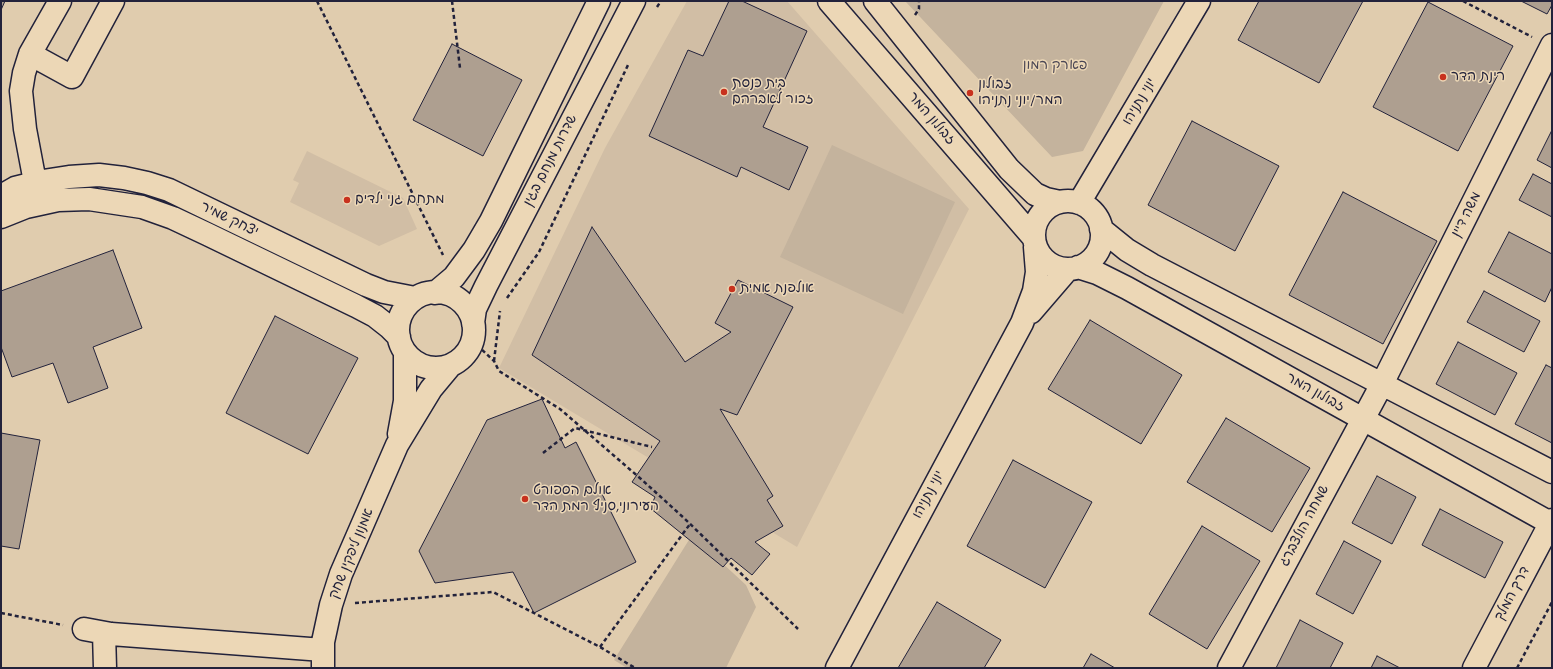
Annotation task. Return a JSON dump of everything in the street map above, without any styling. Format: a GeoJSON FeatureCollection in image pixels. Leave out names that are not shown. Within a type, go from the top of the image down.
{"type":"FeatureCollection","features":[{"type":"Feature","properties":{"kind":"street"},"geometry":{"type":"LineString","coordinates":[[38,194],[25,129],[21,97],[24,73],[30,54],[60,1]]}},
{"type":"Feature","properties":{"kind":"street"},"geometry":{"type":"LineString","coordinates":[[30,54],[72,77],[113,1]]}},
{"type":"Feature","properties":{"kind":"street","name":"שדרות מנחם בגין"},"geometry":{"type":"LineString","coordinates":[[425,296],[454,277],[474,250],[491,221],[599,1]]}},
{"type":"Feature","properties":{"kind":"street","name":"שדרות מנחם בגין"},"geometry":{"type":"LineString","coordinates":[[473,332],[476,309],[486,286],[634,1]]}},
{"type":"Feature","properties":{"kind":"street","name":"זבולון המר"},"geometry":{"type":"LineString","coordinates":[[829,1],[1034,242]]}},
{"type":"Feature","properties":{"kind":"street","name":"זבולון המר"},"geometry":{"type":"LineString","coordinates":[[875,1],[1009,169],[1035,194],[1046,199],[1070,202]]}},
{"type":"Feature","properties":{"kind":"street","name":"יוני נתניהו"},"geometry":{"type":"LineString","coordinates":[[1070,202],[1199,1]]}},
{"type":"Feature","properties":{"kind":"street","name":"משה דיין"},"geometry":{"type":"LineString","coordinates":[[1382,384],[1551,46]]}},
{"type":"Feature","properties":{"kind":"street","name":"יצחק שמיר"},"geometry":{"type":"LineString","coordinates":[[1,217],[26,207],[38,194],[69,177],[99,175],[124,178],[147,183],[168,190],[366,285],[384,292],[425,296]]}},
{"type":"Feature","properties":{"kind":"street","name":"יצחק שמיר"},"geometry":{"type":"LineString","coordinates":[[1,196],[15,188],[58,200],[89,199],[142,207],[173,218],[375,316],[389,327],[402,345]]}},
{"type":"Feature","properties":{"kind":"street"},"geometry":{"type":"LineString","coordinates":[[1070,202],[1090,209],[1097,218],[1101,229],[1101,241],[1099,249],[1087,263],[1073,268],[1058,268],[1041,256],[1034,242],[1034,228],[1040,215],[1051,205],[1070,202]]}},
{"type":"Feature","properties":{"kind":"street"},"geometry":{"type":"LineString","coordinates":[[1101,229],[1127,250],[1152,265],[1552,472]]}},
{"type":"Feature","properties":{"kind":"street","name":"יוני נתניהו"},"geometry":{"type":"LineString","coordinates":[[837,668],[1022,323],[1034,292],[1036,272],[1034,242]]}},
{"type":"Feature","properties":{"kind":"street","name":"זבולון המר"},"geometry":{"type":"LineString","coordinates":[[1073,268],[1102,275],[1127,288],[1551,522]]}},
{"type":"Feature","properties":{"kind":"street","name":"יוני נתניהו"},"geometry":{"type":"LineString","coordinates":[[1022,323],[1044,296],[1073,268]]}},
{"type":"Feature","properties":{"kind":"street"},"geometry":{"type":"LineString","coordinates":[[440,292],[453,296],[464,304],[471,315],[473,332],[464,355],[451,365],[438,368],[426,367],[414,361],[402,345],[398,328],[401,316],[408,305],[425,296],[440,292]]}},
{"type":"Feature","properties":{"kind":"street","name":"אמנון ליפקין שחק"},"geometry":{"type":"LineString","coordinates":[[397,445],[405,401],[402,345]]}},
{"type":"Feature","properties":{"kind":"street","name":"אמנון ליפקין שחק"},"geometry":{"type":"LineString","coordinates":[[323,659],[323,642],[331,606],[341,574],[397,445],[431,389],[451,365]]}},
{"type":"Feature","properties":{"kind":"street","name":"שמחה הולצברג"},"geometry":{"type":"LineString","coordinates":[[1229,668],[1382,384]]}},
{"type":"Feature","properties":{"kind":"street","name":"דרך המלך"},"geometry":{"type":"LineString","coordinates":[[1474,668],[1551,522]]}},
{"type":"Feature","properties":{"kind":"street"},"geometry":{"type":"LineString","coordinates":[[105,668],[94,631],[323,659]]}},
{"type":"Feature","properties":{"kind":"path"},"geometry":{"type":"LineString","coordinates":[[317,1],[454,277]]}},
{"type":"Feature","properties":{"kind":"path"},"geometry":{"type":"LineString","coordinates":[[452,1],[460,68]]}},
{"type":"Feature","properties":{"kind":"path"},"geometry":{"type":"LineString","coordinates":[[654,13],[662,1]]}},
{"type":"Feature","properties":{"kind":"path"},"geometry":{"type":"LineString","coordinates":[[1463,1],[1551,46]]}},
{"type":"Feature","properties":{"kind":"path"},"geometry":{"type":"LineString","coordinates":[[505,301],[539,252],[631,61]]}},
{"type":"Feature","properties":{"kind":"path"},"geometry":{"type":"LineString","coordinates":[[494,362],[501,308]]}},
{"type":"Feature","properties":{"kind":"path"},"geometry":{"type":"LineString","coordinates":[[473,332],[494,362],[499,372],[560,410],[641,479],[690,524],[798,629]]}},
{"type":"Feature","properties":{"kind":"path"},"geometry":{"type":"LineString","coordinates":[[543,453],[575,428],[652,446]]}},
{"type":"Feature","properties":{"kind":"path"},"geometry":{"type":"LineString","coordinates":[[600,647],[690,524]]}},
{"type":"Feature","properties":{"kind":"path"},"geometry":{"type":"LineString","coordinates":[[331,606],[493,592],[600,647],[635,668]]}},
{"type":"Feature","properties":{"kind":"path"},"geometry":{"type":"LineString","coordinates":[[1517,668],[1552,602]]}},
{"type":"Feature","properties":{"kind":"path"},"geometry":{"type":"LineString","coordinates":[[1,613],[94,631]]}},
{"type":"Feature","properties":{"kind":"shaded area","name":"אולפנת אמית"},"geometry":{"type":"Polygon","coordinates":[[[687,1],[787,1],[969,209],[797,547],[499,368],[605,148],[687,1]]]}},
{"type":"Feature","properties":{"kind":"shaded area","name":"מתחם גני ילדים"},"geometry":{"type":"Polygon","coordinates":[[[307,151],[403,198],[417,229],[379,246],[290,202],[299,183],[293,180],[307,151]]]}},
{"type":"Feature","properties":{"kind":"green space","name":"פארק רמון"},"geometry":{"type":"Polygon","coordinates":[[[905,1],[1164,1],[1083,151],[1052,157],[905,1]]]}},
{"type":"Feature","properties":{"kind":"green space"},"geometry":{"type":"Polygon","coordinates":[[[832,145],[955,202],[903,314],[780,257],[832,145]]]}},
{"type":"Feature","properties":{"kind":"green space"},"geometry":{"type":"Polygon","coordinates":[[[692,535],[746,585],[756,607],[726,668],[627,668],[614,660],[692,535]]]}},
{"type":"Feature","properties":{"kind":"building"},"geometry":{"type":"Polygon","coordinates":[[[1,1],[5,1],[1,10],[1,1]]]}},
{"type":"Feature","properties":{"kind":"building","name":"בית כנסת זכור לאברהם"},"geometry":{"type":"Polygon","coordinates":[[[729,1],[742,1],[807,31],[763,127],[808,147],[789,190],[741,167],[737,177],[649,136],[688,50],[703,56],[729,1]]]}},
{"type":"Feature","properties":{"kind":"building"},"geometry":{"type":"Polygon","coordinates":[[[1259,1],[1363,1],[1319,83],[1238,40],[1259,1]]]}},
{"type":"Feature","properties":{"kind":"building"},"geometry":{"type":"Polygon","coordinates":[[[1521,1],[1552,1],[1552,5],[1547,14],[1521,1]]]}},
{"type":"Feature","properties":{"kind":"building","name":"רינת הדר"},"geometry":{"type":"Polygon","coordinates":[[[1428,2],[1513,46],[1458,151],[1373,107],[1428,2]]]}},
{"type":"Feature","properties":{"kind":"building"},"geometry":{"type":"Polygon","coordinates":[[[452,44],[522,80],[483,156],[413,120],[452,44]]]}},
{"type":"Feature","properties":{"kind":"building"},"geometry":{"type":"Polygon","coordinates":[[[1192,121],[1279,166],[1235,251],[1148,205],[1192,121]]]}},
{"type":"Feature","properties":{"kind":"building"},"geometry":{"type":"Polygon","coordinates":[[[1552,130],[1552,168],[1537,160],[1552,130]]]}},
{"type":"Feature","properties":{"kind":"building"},"geometry":{"type":"Polygon","coordinates":[[[1533,174],[1552,184],[1552,217],[1519,200],[1533,174]]]}},
{"type":"Feature","properties":{"kind":"building"},"geometry":{"type":"Polygon","coordinates":[[[1343,192],[1437,241],[1383,344],[1289,295],[1343,192]]]}},
{"type":"Feature","properties":{"kind":"building"},"geometry":{"type":"Polygon","coordinates":[[[592,227],[685,362],[731,332],[715,323],[738,280],[793,307],[737,415],[720,409],[773,496],[767,500],[783,526],[755,542],[770,554],[752,575],[731,558],[723,567],[650,508],[655,497],[632,482],[660,441],[532,355],[592,227]]]}},
{"type":"Feature","properties":{"kind":"building"},"geometry":{"type":"Polygon","coordinates":[[[1509,232],[1552,254],[1552,287],[1545,302],[1488,272],[1509,232]]]}},
{"type":"Feature","properties":{"kind":"building"},"geometry":{"type":"Polygon","coordinates":[[[113,250],[142,328],[93,347],[108,388],[68,403],[53,363],[12,377],[1,347],[1,291],[113,250]]]}},
{"type":"Feature","properties":{"kind":"building"},"geometry":{"type":"Polygon","coordinates":[[[1484,291],[1540,321],[1524,352],[1467,322],[1484,291]]]}},
{"type":"Feature","properties":{"kind":"building"},"geometry":{"type":"Polygon","coordinates":[[[275,316],[358,358],[308,454],[226,413],[275,316]]]}},
{"type":"Feature","properties":{"kind":"building"},"geometry":{"type":"Polygon","coordinates":[[[1090,320],[1182,375],[1141,444],[1048,389],[1090,320]]]}},
{"type":"Feature","properties":{"kind":"building"},"geometry":{"type":"Polygon","coordinates":[[[1458,342],[1517,373],[1495,415],[1436,384],[1458,342]]]}},
{"type":"Feature","properties":{"kind":"building"},"geometry":{"type":"Polygon","coordinates":[[[1546,365],[1552,368],[1552,443],[1515,424],[1546,365]]]}},
{"type":"Feature","properties":{"kind":"building","name":"אולם הספורט העירוני,סניף רמת הדר"},"geometry":{"type":"Polygon","coordinates":[[[542,399],[565,448],[576,442],[636,562],[534,613],[513,572],[435,583],[419,551],[487,420],[542,399]]]}},
{"type":"Feature","properties":{"kind":"building"},"geometry":{"type":"Polygon","coordinates":[[[1226,418],[1310,468],[1272,532],[1187,482],[1226,418]]]}},
{"type":"Feature","properties":{"kind":"building"},"geometry":{"type":"Polygon","coordinates":[[[1,433],[40,440],[19,549],[1,546],[1,433]]]}},
{"type":"Feature","properties":{"kind":"building"},"geometry":{"type":"Polygon","coordinates":[[[1013,460],[1092,502],[1045,588],[967,546],[1013,460]]]}},
{"type":"Feature","properties":{"kind":"building"},"geometry":{"type":"Polygon","coordinates":[[[1377,476],[1416,497],[1392,544],[1352,523],[1377,476]]]}},
{"type":"Feature","properties":{"kind":"building"},"geometry":{"type":"Polygon","coordinates":[[[1440,509],[1503,542],[1485,578],[1422,545],[1440,509]]]}},
{"type":"Feature","properties":{"kind":"building"},"geometry":{"type":"Polygon","coordinates":[[[1202,526],[1260,561],[1207,649],[1149,614],[1202,526]]]}},
{"type":"Feature","properties":{"kind":"building"},"geometry":{"type":"Polygon","coordinates":[[[1344,541],[1381,561],[1353,614],[1316,594],[1344,541]]]}},
{"type":"Feature","properties":{"kind":"building"},"geometry":{"type":"Polygon","coordinates":[[[937,602],[1001,640],[984,668],[898,668],[937,602]]]}},
{"type":"Feature","properties":{"kind":"building"},"geometry":{"type":"Polygon","coordinates":[[[1300,620],[1343,643],[1330,668],[1276,668],[1300,620]]]}},
{"type":"Feature","properties":{"kind":"building"},"geometry":{"type":"Polygon","coordinates":[[[1091,654],[1115,668],[1083,668],[1091,654]]]}},
{"type":"Feature","properties":{"kind":"building"},"geometry":{"type":"Polygon","coordinates":[[[1377,656],[1400,668],[1371,668],[1377,656]]]}},
{"type":"Feature","properties":{"kind":"place","name":"רינת הדר"},"geometry":{"type":"Point","coordinates":[1443,77]}},
{"type":"Feature","properties":{"kind":"place","name":"בית כנסת זכור לאברהם"},"geometry":{"type":"Point","coordinates":[724,92]}},
{"type":"Feature","properties":{"kind":"place","name":"זבולון המר/יוני נתניהו"},"geometry":{"type":"Point","coordinates":[970,93]}},
{"type":"Feature","properties":{"kind":"place","name":"מתחם גני ילדים"},"geometry":{"type":"Point","coordinates":[347,200]}},
{"type":"Feature","properties":{"kind":"place","name":"אולפנת אמית"},"geometry":{"type":"Point","coordinates":[732,289]}},
{"type":"Feature","properties":{"kind":"place","name":"אולם הספורט העירוני,סניף רמת הדר"},"geometry":{"type":"Point","coordinates":[525,499]}}]}
